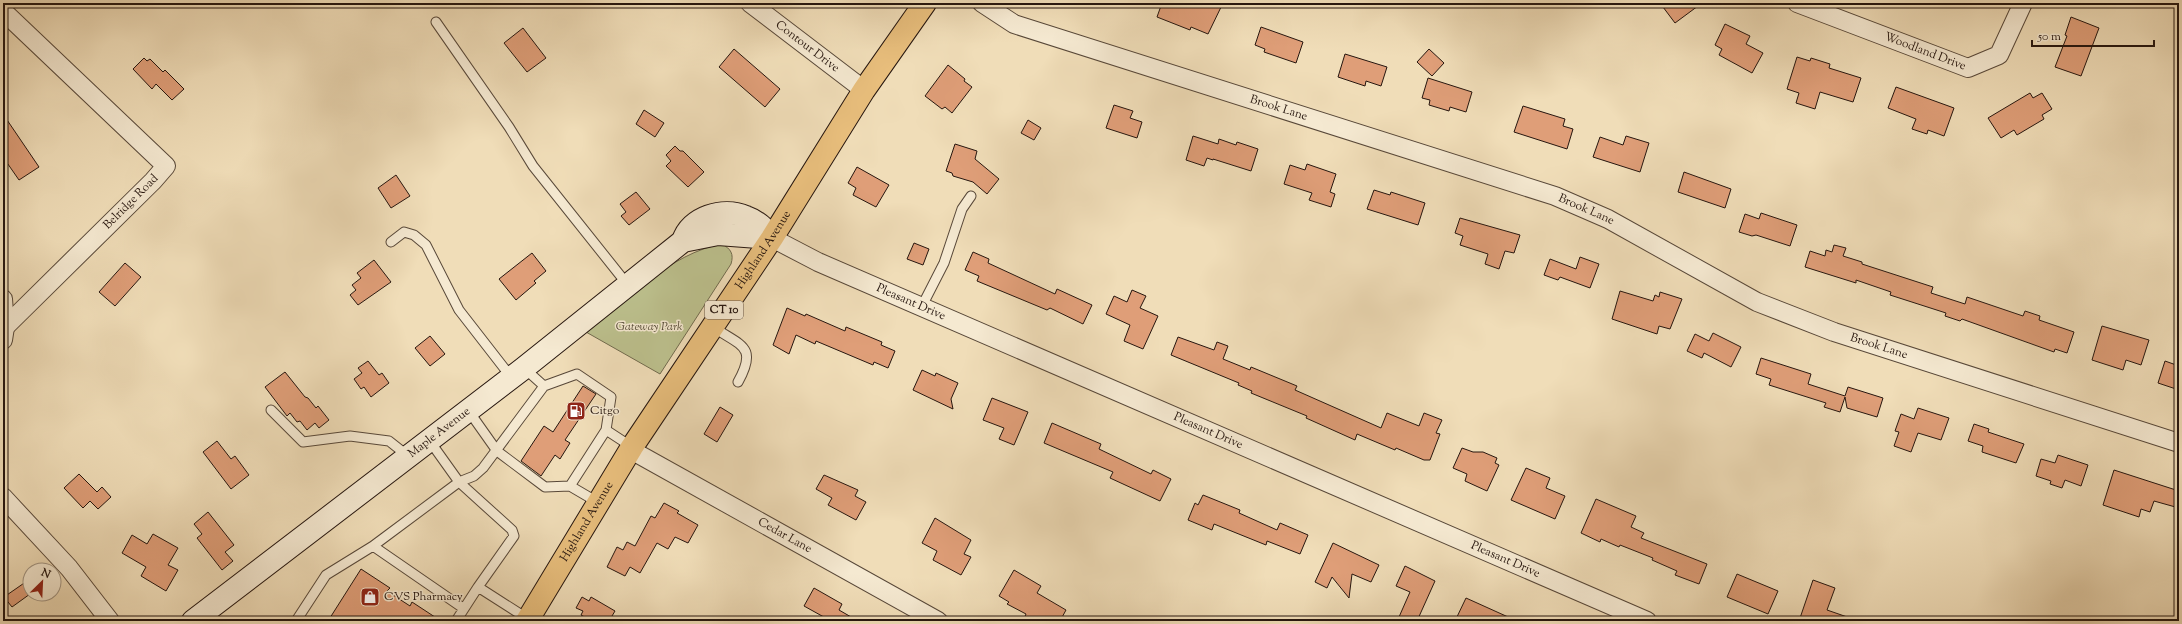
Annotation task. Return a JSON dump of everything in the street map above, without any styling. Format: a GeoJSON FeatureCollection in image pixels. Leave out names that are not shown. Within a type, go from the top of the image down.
{"type":"FeatureCollection","features":[{"type":"Feature","properties":{"kind":"highway","name":"Highland Avenue"},"geometry":{"type":"LineString","coordinates":[[529,620],[632,449],[772,238],[864,90],[925,3]]}},
{"type":"Feature","properties":{"kind":"street","name":"Contour Drive"},"geometry":{"type":"LineString","coordinates":[[750,3],[864,90]]}},
{"type":"Feature","properties":{"kind":"street","name":"Brook Lane"},"geometry":{"type":"LineString","coordinates":[[982,3],[1014,24],[1555,196],[1608,219],[1757,302],[1834,332],[2179,443]]}},
{"type":"Feature","properties":{"kind":"street","name":"Woodland Drive"},"geometry":{"type":"LineString","coordinates":[[1796,3],[1968,68],[1999,54],[2023,3]]}},
{"type":"Feature","properties":{"kind":"street","name":"Belridge Road"},"geometry":{"type":"LineString","coordinates":[[3,11],[166,166],[4,334]]}},
{"type":"Feature","properties":{"kind":"street","name":"Maple Avenue"},"geometry":{"type":"LineString","coordinates":[[194,621],[517,372],[683,241],[718,234],[772,238]]}},
{"type":"Feature","properties":{"kind":"street","name":"Pleasant Drive"},"geometry":{"type":"LineString","coordinates":[[772,238],[818,262],[1647,621]]}},
{"type":"Feature","properties":{"kind":"street"},"geometry":{"type":"LineString","coordinates":[[3,299],[4,334]]}},
{"type":"Feature","properties":{"kind":"street","name":"Cedar Lane"},"geometry":{"type":"LineString","coordinates":[[632,449],[938,621]]}},
{"type":"Feature","properties":{"kind":"street"},"geometry":{"type":"LineString","coordinates":[[3,497],[69,568],[110,621]]}},
{"type":"Feature","properties":{"kind":"lane"},"geometry":{"type":"LineString","coordinates":[[436,22],[509,126],[532,166],[627,284]]}},
{"type":"Feature","properties":{"kind":"lane"},"geometry":{"type":"LineString","coordinates":[[922,306],[944,264],[962,209],[971,196]]}},
{"type":"Feature","properties":{"kind":"lane"},"geometry":{"type":"LineString","coordinates":[[390,242],[404,232],[414,235],[426,245],[459,310],[517,372],[544,386]]}},
{"type":"Feature","properties":{"kind":"lane"},"geometry":{"type":"LineString","coordinates":[[712,327],[744,348],[748,356],[746,367],[738,382]]}},
{"type":"Feature","properties":{"kind":"lane"},"geometry":{"type":"LineString","coordinates":[[296,621],[326,575],[373,546],[459,482],[474,476],[497,451],[544,386],[577,374],[611,397],[606,430],[570,486]]}},
{"type":"Feature","properties":{"kind":"lane"},"geometry":{"type":"LineString","coordinates":[[271,410],[303,442],[350,436],[389,441],[408,456]]}},
{"type":"Feature","properties":{"kind":"lane"},"geometry":{"type":"LineString","coordinates":[[468,410],[497,451],[545,487],[570,486],[599,503]]}},
{"type":"Feature","properties":{"kind":"lane"},"geometry":{"type":"LineString","coordinates":[[606,430],[632,449]]}},
{"type":"Feature","properties":{"kind":"lane"},"geometry":{"type":"LineString","coordinates":[[429,440],[459,482],[506,523],[512,530],[514,536],[456,621]]}},
{"type":"Feature","properties":{"kind":"lane"},"geometry":{"type":"LineString","coordinates":[[373,546],[464,608]]}},
{"type":"Feature","properties":{"kind":"lane"},"geometry":{"type":"LineString","coordinates":[[478,587],[529,620]]}},
{"type":"Feature","properties":{"kind":"green space","name":"Gateway Park"},"geometry":{"type":"Polygon","coordinates":[[[722,244],[731,252],[731,264],[660,374],[586,332],[633,292],[667,267],[703,249],[722,244]]]}},
{"type":"Feature","properties":{"kind":"building"},"geometry":{"type":"Polygon","coordinates":[[[1162,3],[1223,3],[1208,34],[1191,27],[1190,30],[1157,17],[1162,3]]]}},
{"type":"Feature","properties":{"kind":"building"},"geometry":{"type":"Polygon","coordinates":[[[1660,3],[1702,3],[1675,23],[1660,3]]]}},
{"type":"Feature","properties":{"kind":"building"},"geometry":{"type":"Polygon","coordinates":[[[2071,17],[2099,28],[2081,76],[2055,67],[2067,36],[2065,35],[2071,17]]]}},
{"type":"Feature","properties":{"kind":"building"},"geometry":{"type":"Polygon","coordinates":[[[1725,24],[1750,36],[1746,44],[1763,53],[1752,73],[1719,55],[1722,49],[1715,45],[1725,24]]]}},
{"type":"Feature","properties":{"kind":"building"},"geometry":{"type":"Polygon","coordinates":[[[1261,27],[1303,42],[1296,63],[1264,52],[1265,49],[1255,45],[1261,27]]]}},
{"type":"Feature","properties":{"kind":"building"},"geometry":{"type":"Polygon","coordinates":[[[523,28],[546,58],[527,72],[504,43],[523,28]]]}},
{"type":"Feature","properties":{"kind":"building"},"geometry":{"type":"Polygon","coordinates":[[[734,49],[780,89],[765,107],[719,67],[734,49]]]}},
{"type":"Feature","properties":{"kind":"building"},"geometry":{"type":"Polygon","coordinates":[[[1429,49],[1444,63],[1432,76],[1417,62],[1429,49]]]}},
{"type":"Feature","properties":{"kind":"building"},"geometry":{"type":"Polygon","coordinates":[[[1345,54],[1387,67],[1381,86],[1366,81],[1365,86],[1338,77],[1345,54]]]}},
{"type":"Feature","properties":{"kind":"building"},"geometry":{"type":"Polygon","coordinates":[[[1797,57],[1810,61],[1811,58],[1830,64],[1829,68],[1861,78],[1853,102],[1820,92],[1815,109],[1796,103],[1799,93],[1787,89],[1797,57]]]}},
{"type":"Feature","properties":{"kind":"building"},"geometry":{"type":"Polygon","coordinates":[[[144,58],[147,61],[150,59],[163,72],[165,70],[184,89],[172,100],[156,84],[152,89],[133,69],[144,58]]]}},
{"type":"Feature","properties":{"kind":"building"},"geometry":{"type":"Polygon","coordinates":[[[948,65],[972,87],[952,113],[945,107],[942,109],[925,96],[948,65]]]}},
{"type":"Feature","properties":{"kind":"building"},"geometry":{"type":"Polygon","coordinates":[[[1428,78],[1472,92],[1466,112],[1450,107],[1449,111],[1429,105],[1430,100],[1422,98],[1428,78]]]}},
{"type":"Feature","properties":{"kind":"building"},"geometry":{"type":"Polygon","coordinates":[[[1896,87],[1954,108],[1944,136],[1928,130],[1927,134],[1912,129],[1916,119],[1888,108],[1896,87]]]}},
{"type":"Feature","properties":{"kind":"building"},"geometry":{"type":"Polygon","coordinates":[[[2030,93],[2033,98],[2042,93],[2052,109],[2042,115],[2044,119],[2017,135],[2014,130],[2001,138],[1988,118],[2030,93]]]}},
{"type":"Feature","properties":{"kind":"building"},"geometry":{"type":"Polygon","coordinates":[[[1114,105],[1133,111],[1130,118],[1142,122],[1137,138],[1106,128],[1114,105]]]}},
{"type":"Feature","properties":{"kind":"building"},"geometry":{"type":"Polygon","coordinates":[[[1523,106],[1565,119],[1563,126],[1573,129],[1567,149],[1514,132],[1523,106]]]}},
{"type":"Feature","properties":{"kind":"building"},"geometry":{"type":"Polygon","coordinates":[[[644,110],[664,123],[655,137],[636,124],[644,110]]]}},
{"type":"Feature","properties":{"kind":"building"},"geometry":{"type":"Polygon","coordinates":[[[3,114],[39,167],[19,180],[3,157],[3,114]]]}},
{"type":"Feature","properties":{"kind":"building"},"geometry":{"type":"Polygon","coordinates":[[[1028,120],[1041,128],[1034,140],[1021,133],[1028,120]]]}},
{"type":"Feature","properties":{"kind":"building"},"geometry":{"type":"Polygon","coordinates":[[[1193,136],[1218,144],[1219,139],[1236,145],[1237,142],[1258,149],[1251,171],[1213,159],[1207,158],[1204,166],[1186,160],[1193,136]]]}},
{"type":"Feature","properties":{"kind":"building"},"geometry":{"type":"Polygon","coordinates":[[[1626,136],[1649,143],[1640,172],[1593,157],[1600,137],[1623,145],[1626,136]]]}},
{"type":"Feature","properties":{"kind":"building"},"geometry":{"type":"Polygon","coordinates":[[[955,144],[977,151],[975,159],[999,179],[987,194],[973,182],[953,176],[952,173],[946,171],[955,144]]]}},
{"type":"Feature","properties":{"kind":"building"},"geometry":{"type":"Polygon","coordinates":[[[675,146],[680,151],[683,151],[704,172],[688,187],[666,166],[671,161],[666,155],[675,146]]]}},
{"type":"Feature","properties":{"kind":"building"},"geometry":{"type":"Polygon","coordinates":[[[1307,164],[1336,174],[1330,192],[1335,194],[1331,207],[1309,200],[1312,193],[1284,184],[1290,165],[1305,170],[1307,164]]]}},
{"type":"Feature","properties":{"kind":"building"},"geometry":{"type":"Polygon","coordinates":[[[857,167],[889,185],[876,207],[853,195],[856,188],[848,183],[857,167]]]}},
{"type":"Feature","properties":{"kind":"building"},"geometry":{"type":"Polygon","coordinates":[[[1684,172],[1731,189],[1725,208],[1678,192],[1684,172]]]}},
{"type":"Feature","properties":{"kind":"building"},"geometry":{"type":"Polygon","coordinates":[[[396,175],[410,196],[391,208],[378,188],[396,175]]]}},
{"type":"Feature","properties":{"kind":"building"},"geometry":{"type":"Polygon","coordinates":[[[1374,190],[1390,195],[1391,192],[1425,203],[1418,225],[1367,209],[1374,190]]]}},
{"type":"Feature","properties":{"kind":"building"},"geometry":{"type":"Polygon","coordinates":[[[636,192],[650,209],[629,225],[621,216],[626,212],[620,204],[636,192]]]}},
{"type":"Feature","properties":{"kind":"building"},"geometry":{"type":"Polygon","coordinates":[[[1761,213],[1797,225],[1790,246],[1756,235],[1752,236],[1739,232],[1745,214],[1759,219],[1761,213]]]}},
{"type":"Feature","properties":{"kind":"building"},"geometry":{"type":"Polygon","coordinates":[[[1460,218],[1520,235],[1514,253],[1505,251],[1499,269],[1485,264],[1488,254],[1460,245],[1463,236],[1455,233],[1460,218]]]}},
{"type":"Feature","properties":{"kind":"building"},"geometry":{"type":"Polygon","coordinates":[[[914,243],[929,249],[923,265],[907,259],[914,243]]]}},
{"type":"Feature","properties":{"kind":"building"},"geometry":{"type":"Polygon","coordinates":[[[1834,245],[1846,248],[1843,256],[1862,262],[1862,264],[1933,287],[1931,293],[1965,304],[1967,297],[2023,316],[2025,311],[2040,316],[2039,320],[2074,332],[2067,353],[2055,349],[2054,352],[1962,319],[1960,321],[1945,316],[1946,313],[1890,295],[1891,292],[1856,280],[1856,283],[1805,267],[1810,251],[1825,256],[1826,250],[1832,252],[1834,245]]]}},
{"type":"Feature","properties":{"kind":"building"},"geometry":{"type":"Polygon","coordinates":[[[973,252],[989,259],[988,263],[1055,294],[1057,289],[1092,305],[1083,324],[1050,308],[1047,310],[977,281],[979,276],[965,270],[973,252]]]}},
{"type":"Feature","properties":{"kind":"building"},"geometry":{"type":"Polygon","coordinates":[[[532,253],[546,271],[534,281],[536,283],[516,300],[499,279],[532,253]]]}},
{"type":"Feature","properties":{"kind":"building"},"geometry":{"type":"Polygon","coordinates":[[[1580,257],[1599,264],[1590,288],[1560,277],[1558,280],[1544,275],[1550,259],[1576,269],[1580,257]]]}},
{"type":"Feature","properties":{"kind":"building"},"geometry":{"type":"Polygon","coordinates":[[[374,260],[391,282],[358,305],[350,295],[356,290],[352,285],[361,278],[357,273],[374,260]]]}},
{"type":"Feature","properties":{"kind":"building"},"geometry":{"type":"Polygon","coordinates":[[[125,263],[141,277],[115,306],[99,292],[125,263]]]}},
{"type":"Feature","properties":{"kind":"building"},"geometry":{"type":"Polygon","coordinates":[[[1132,290],[1146,296],[1140,308],[1158,316],[1143,349],[1124,341],[1130,325],[1106,314],[1114,296],[1127,302],[1132,290]]]}},
{"type":"Feature","properties":{"kind":"building"},"geometry":{"type":"Polygon","coordinates":[[[1620,291],[1653,301],[1655,295],[1659,297],[1660,292],[1682,299],[1670,329],[1659,326],[1657,334],[1612,319],[1620,291]]]}},
{"type":"Feature","properties":{"kind":"building"},"geometry":{"type":"Polygon","coordinates":[[[787,308],[805,316],[806,314],[845,331],[846,327],[882,342],[881,345],[895,351],[888,368],[874,362],[873,365],[816,341],[815,344],[796,335],[789,354],[773,345],[787,308]]]}},
{"type":"Feature","properties":{"kind":"building"},"geometry":{"type":"Polygon","coordinates":[[[2102,326],[2149,340],[2141,365],[2126,360],[2123,370],[2092,360],[2102,326]]]}},
{"type":"Feature","properties":{"kind":"building"},"geometry":{"type":"Polygon","coordinates":[[[1713,333],[1741,347],[1731,367],[1704,353],[1702,358],[1687,351],[1695,334],[1709,341],[1713,333]]]}},
{"type":"Feature","properties":{"kind":"building"},"geometry":{"type":"Polygon","coordinates":[[[430,336],[445,354],[430,366],[415,348],[430,336]]]}},
{"type":"Feature","properties":{"kind":"building"},"geometry":{"type":"Polygon","coordinates":[[[1178,337],[1214,350],[1217,342],[1228,346],[1223,359],[1250,370],[1251,367],[1297,386],[1295,390],[1381,428],[1387,413],[1419,426],[1424,413],[1442,420],[1436,433],[1440,434],[1430,460],[1424,460],[1396,448],[1395,450],[1357,434],[1355,440],[1306,418],[1307,416],[1251,393],[1252,391],[1238,385],[1239,383],[1171,355],[1178,337]]]}},
{"type":"Feature","properties":{"kind":"building"},"geometry":{"type":"Polygon","coordinates":[[[1761,358],[1811,374],[1808,384],[1845,396],[1848,387],[1883,398],[1877,417],[1847,408],[1845,397],[1840,412],[1824,407],[1826,403],[1769,385],[1771,379],[1756,374],[1761,358]]]}},
{"type":"Feature","properties":{"kind":"building"},"geometry":{"type":"Polygon","coordinates":[[[368,361],[379,375],[382,373],[389,383],[371,397],[364,387],[361,389],[354,379],[362,373],[358,368],[368,361]]]}},
{"type":"Feature","properties":{"kind":"building"},"geometry":{"type":"Polygon","coordinates":[[[2165,361],[2179,366],[2179,390],[2158,383],[2165,361]]]}},
{"type":"Feature","properties":{"kind":"building"},"geometry":{"type":"Polygon","coordinates":[[[922,370],[935,376],[936,373],[958,383],[951,399],[953,409],[913,390],[922,370]]]}},
{"type":"Feature","properties":{"kind":"building"},"geometry":{"type":"Polygon","coordinates":[[[285,372],[305,397],[308,398],[316,408],[318,406],[329,420],[319,428],[315,423],[307,430],[300,421],[297,422],[290,413],[287,416],[265,387],[285,372]]]}},
{"type":"Feature","properties":{"kind":"building"},"geometry":{"type":"Polygon","coordinates":[[[583,386],[596,394],[565,440],[570,443],[560,459],[555,455],[541,476],[521,461],[544,426],[553,432],[583,386]]]}},
{"type":"Feature","properties":{"kind":"building"},"geometry":{"type":"Polygon","coordinates":[[[992,398],[1028,412],[1014,445],[999,439],[1004,428],[983,420],[992,398]]]}},
{"type":"Feature","properties":{"kind":"building"},"geometry":{"type":"Polygon","coordinates":[[[720,407],[733,415],[717,442],[704,434],[720,407]]]}},
{"type":"Feature","properties":{"kind":"building"},"geometry":{"type":"Polygon","coordinates":[[[1918,408],[1949,418],[1941,440],[1918,433],[1911,452],[1894,446],[1899,432],[1895,431],[1901,414],[1914,419],[1918,408]]]}},
{"type":"Feature","properties":{"kind":"building"},"geometry":{"type":"Polygon","coordinates":[[[1052,423],[1101,444],[1099,449],[1151,474],[1153,470],[1171,479],[1160,501],[1110,478],[1113,472],[1044,443],[1052,423]]]}},
{"type":"Feature","properties":{"kind":"building"},"geometry":{"type":"Polygon","coordinates":[[[1974,424],[1989,429],[1988,432],[2024,444],[2016,463],[1982,452],[1983,446],[1968,441],[1974,424]]]}},
{"type":"Feature","properties":{"kind":"building"},"geometry":{"type":"Polygon","coordinates":[[[217,441],[231,459],[235,456],[249,475],[231,489],[203,452],[217,441]]]}},
{"type":"Feature","properties":{"kind":"building"},"geometry":{"type":"Polygon","coordinates":[[[1462,448],[1473,452],[1483,452],[1497,458],[1495,463],[1499,465],[1487,491],[1465,481],[1467,474],[1453,468],[1462,448]]]}},
{"type":"Feature","properties":{"kind":"building"},"geometry":{"type":"Polygon","coordinates":[[[2058,455],[2088,465],[2081,486],[2065,480],[2062,488],[2050,484],[2051,481],[2036,476],[2041,459],[2055,463],[2058,455]]]}},
{"type":"Feature","properties":{"kind":"building"},"geometry":{"type":"Polygon","coordinates":[[[1526,468],[1550,478],[1546,488],[1565,496],[1555,519],[1511,500],[1526,468]]]}},
{"type":"Feature","properties":{"kind":"building"},"geometry":{"type":"Polygon","coordinates":[[[2114,470],[2179,491],[2179,508],[2154,501],[2150,512],[2141,509],[2139,517],[2103,505],[2114,470]]]}},
{"type":"Feature","properties":{"kind":"building"},"geometry":{"type":"Polygon","coordinates":[[[79,474],[97,492],[102,487],[111,497],[98,509],[90,501],[83,508],[64,488],[79,474]]]}},
{"type":"Feature","properties":{"kind":"building"},"geometry":{"type":"Polygon","coordinates":[[[824,475],[858,490],[855,496],[866,502],[856,520],[828,505],[832,498],[816,489],[824,475]]]}},
{"type":"Feature","properties":{"kind":"building"},"geometry":{"type":"Polygon","coordinates":[[[1203,495],[1240,510],[1239,513],[1277,530],[1280,523],[1308,535],[1300,554],[1267,541],[1266,545],[1214,524],[1212,530],[1188,520],[1195,503],[1198,505],[1203,495]]]}},
{"type":"Feature","properties":{"kind":"building"},"geometry":{"type":"Polygon","coordinates":[[[1596,499],[1636,516],[1631,527],[1644,533],[1641,538],[1707,564],[1699,584],[1675,575],[1677,571],[1652,560],[1653,558],[1620,545],[1619,547],[1601,539],[1600,542],[1581,533],[1596,499]]]}},
{"type":"Feature","properties":{"kind":"building"},"geometry":{"type":"Polygon","coordinates":[[[664,503],[679,511],[677,513],[698,525],[688,543],[675,537],[668,549],[657,543],[640,573],[630,567],[625,576],[607,567],[617,547],[623,550],[627,542],[635,546],[651,516],[655,518],[664,503]]]}},
{"type":"Feature","properties":{"kind":"building"},"geometry":{"type":"Polygon","coordinates":[[[208,512],[234,545],[225,552],[233,561],[222,570],[197,538],[202,534],[194,524],[208,512]]]}},
{"type":"Feature","properties":{"kind":"building"},"geometry":{"type":"Polygon","coordinates":[[[935,518],[971,540],[964,554],[971,557],[961,575],[933,560],[937,551],[922,543],[935,518]]]}},
{"type":"Feature","properties":{"kind":"building"},"geometry":{"type":"Polygon","coordinates":[[[153,534],[178,548],[168,565],[178,570],[166,591],[141,576],[146,567],[122,553],[132,535],[147,544],[153,534]]]}},
{"type":"Feature","properties":{"kind":"building"},"geometry":{"type":"Polygon","coordinates":[[[1333,543],[1379,565],[1371,582],[1352,574],[1349,598],[1332,577],[1327,588],[1315,582],[1333,543]]]}},
{"type":"Feature","properties":{"kind":"building"},"geometry":{"type":"Polygon","coordinates":[[[1405,566],[1435,581],[1417,621],[1408,621],[1399,617],[1410,592],[1396,586],[1405,566]]]}},
{"type":"Feature","properties":{"kind":"building","name":"CVS Pharmacy"},"geometry":{"type":"Polygon","coordinates":[[[361,569],[390,588],[387,591],[410,606],[412,602],[441,621],[328,621],[361,569]]]}},
{"type":"Feature","properties":{"kind":"building"},"geometry":{"type":"Polygon","coordinates":[[[1014,570],[1041,586],[1037,593],[1066,610],[1060,621],[1023,621],[1026,614],[1007,604],[1009,602],[999,596],[1014,570]]]}},
{"type":"Feature","properties":{"kind":"building"},"geometry":{"type":"Polygon","coordinates":[[[1737,574],[1778,591],[1768,614],[1727,597],[1737,574]]]}},
{"type":"Feature","properties":{"kind":"building"},"geometry":{"type":"Polygon","coordinates":[[[1813,580],[1835,588],[1827,610],[1853,619],[1852,621],[1799,621],[1813,580]]]}},
{"type":"Feature","properties":{"kind":"building"},"geometry":{"type":"Polygon","coordinates":[[[22,585],[22,600],[12,607],[4,597],[22,585]]]}},
{"type":"Feature","properties":{"kind":"building"},"geometry":{"type":"Polygon","coordinates":[[[814,588],[842,604],[839,610],[858,621],[831,621],[804,606],[814,588]]]}},
{"type":"Feature","properties":{"kind":"building"},"geometry":{"type":"Polygon","coordinates":[[[582,597],[589,601],[591,597],[615,611],[609,621],[592,621],[581,615],[583,611],[576,608],[582,597]]]}},
{"type":"Feature","properties":{"kind":"building"},"geometry":{"type":"Polygon","coordinates":[[[1466,598],[1517,621],[1455,621],[1466,598]]]}},
{"type":"Feature","properties":{"kind":"place","name":"Citgo"},"geometry":{"type":"Point","coordinates":[576,411]}},
{"type":"Feature","properties":{"kind":"place","name":"CVS Pharmacy"},"geometry":{"type":"Point","coordinates":[370,597]}}]}
